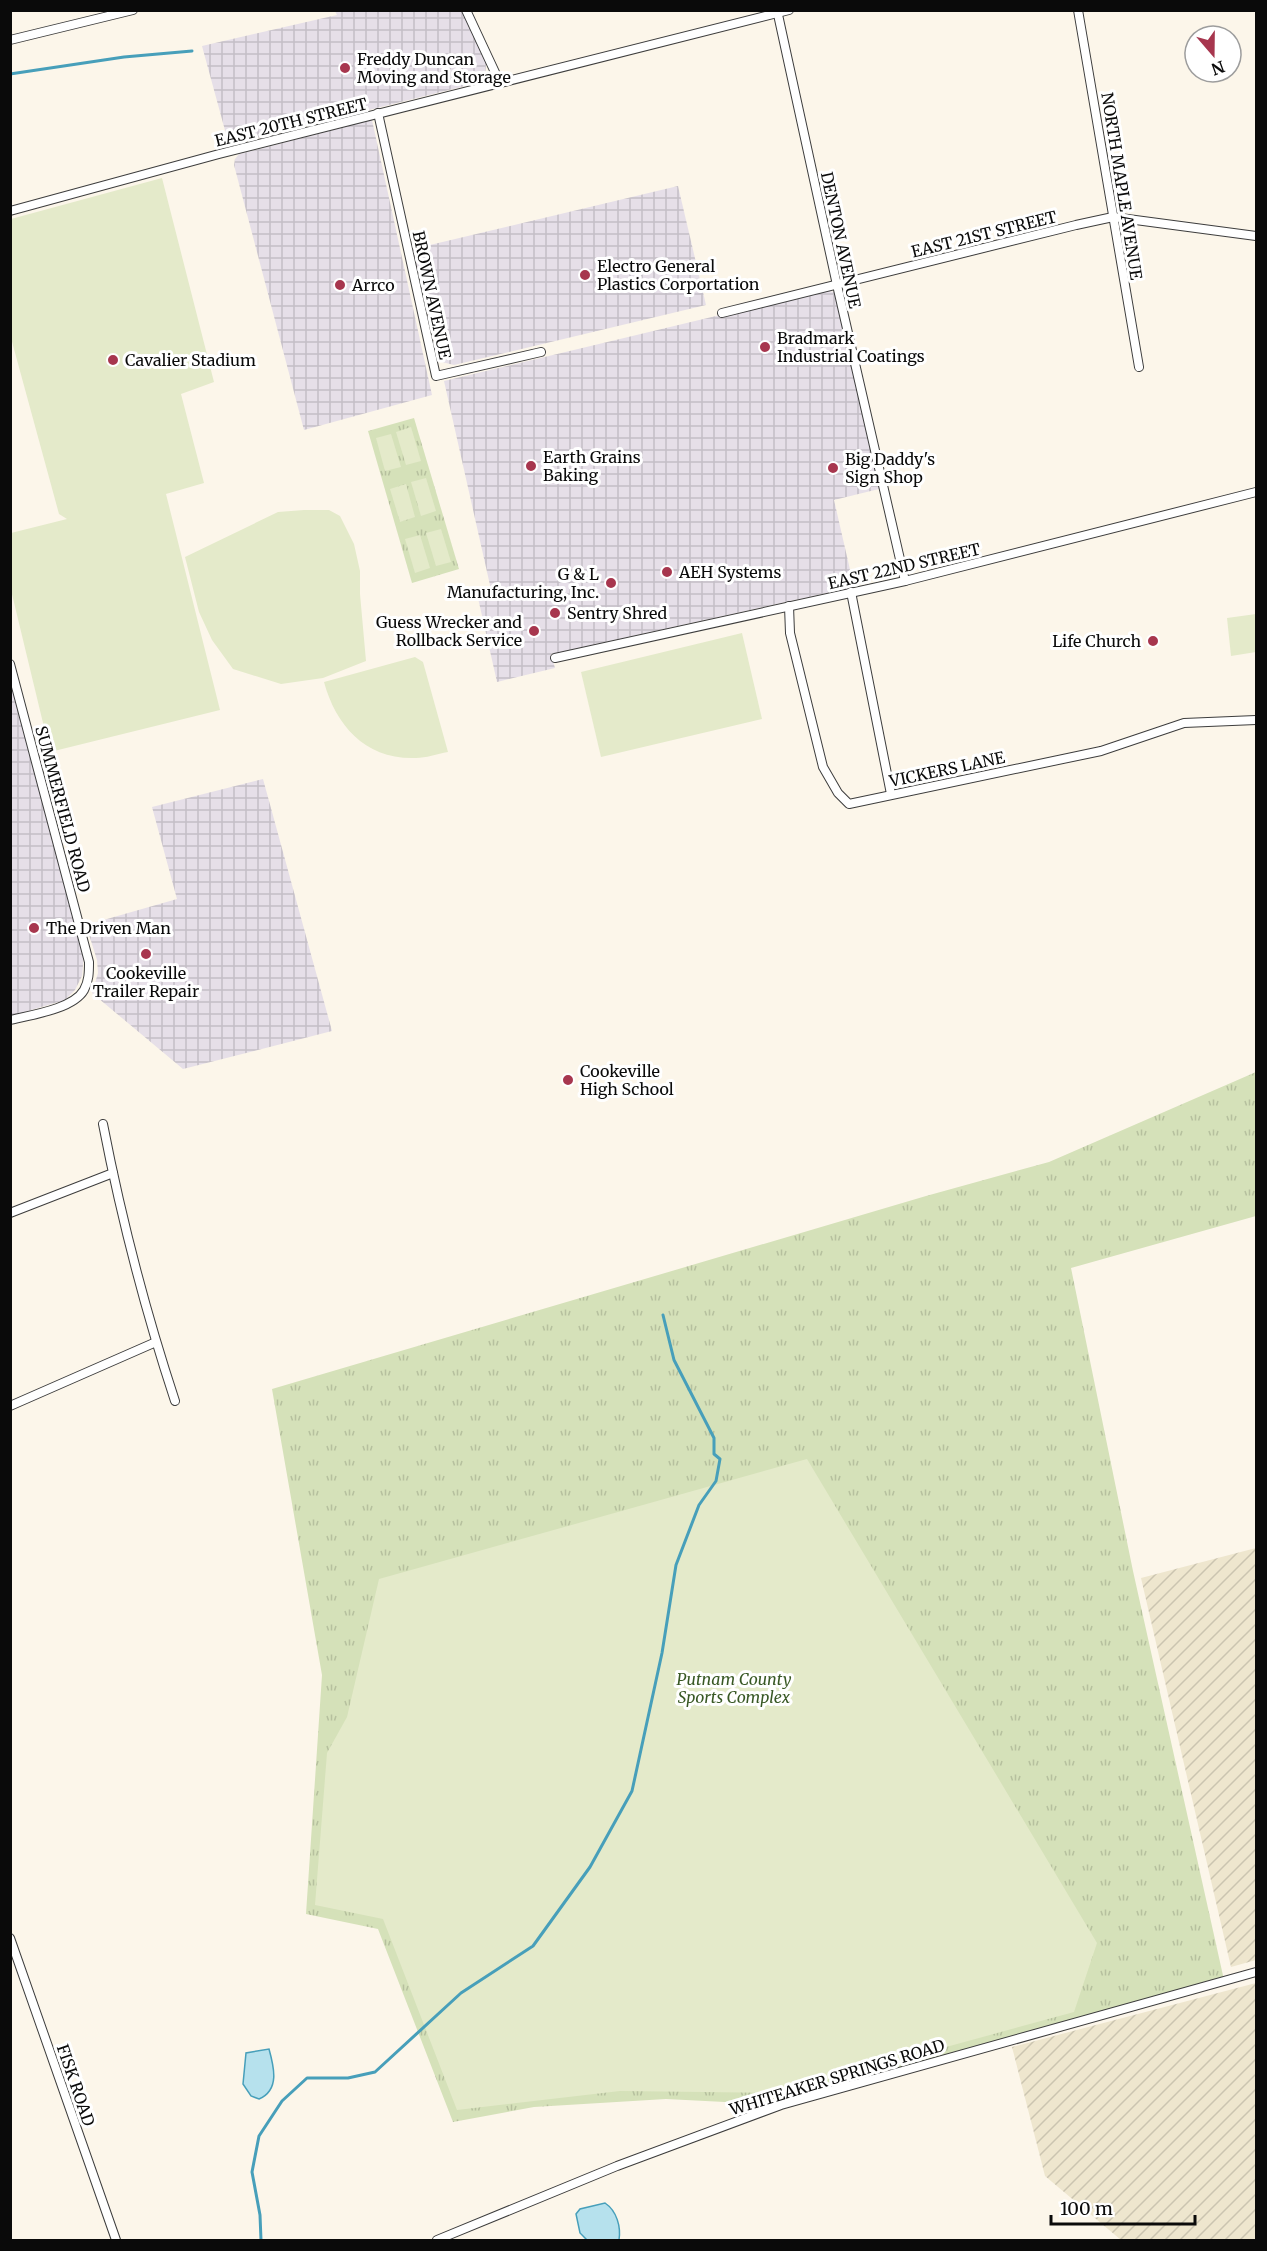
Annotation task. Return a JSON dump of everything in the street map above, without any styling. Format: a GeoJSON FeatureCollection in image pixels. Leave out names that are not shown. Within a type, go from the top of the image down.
{"type":"FeatureCollection","features":[{"type":"Feature","properties":{"kind":"street"},"geometry":{"type":"LineString","coordinates":[[10,40],[133,10]]}},
{"type":"Feature","properties":{"kind":"street"},"geometry":{"type":"LineString","coordinates":[[466,10],[500,82]]}},
{"type":"Feature","properties":{"kind":"street","name":"EAST 20TH STREET"},"geometry":{"type":"LineString","coordinates":[[10,211],[219,154],[789,10]]}},
{"type":"Feature","properties":{"kind":"street","name":"NORTH MAPLE AVENUE"},"geometry":{"type":"LineString","coordinates":[[1078,10],[1139,367]]}},
{"type":"Feature","properties":{"kind":"street","name":"DENTON AVENUE"},"geometry":{"type":"LineString","coordinates":[[778,12],[837,285],[905,581]]}},
{"type":"Feature","properties":{"kind":"street","name":"BROWN AVENUE"},"geometry":{"type":"LineString","coordinates":[[378,114],[436,376],[541,352]]}},
{"type":"Feature","properties":{"kind":"street","name":"EAST 21ST STREET"},"geometry":{"type":"LineString","coordinates":[[722,313],[1113,217],[1257,236]]}},
{"type":"Feature","properties":{"kind":"street","name":"EAST 22ND STREET"},"geometry":{"type":"LineString","coordinates":[[555,658],[905,581],[1257,492]]}},
{"type":"Feature","properties":{"kind":"street"},"geometry":{"type":"LineString","coordinates":[[851,592],[891,794]]}},
{"type":"Feature","properties":{"kind":"street","name":"VICKERS LANE"},"geometry":{"type":"LineString","coordinates":[[789,606],[790,633],[823,767],[838,793],[849,804],[1101,751],[1184,723],[1257,720]]}},
{"type":"Feature","properties":{"kind":"street","name":"SUMMERFIELD ROAD"},"geometry":{"type":"LineString","coordinates":[[10,664],[89,962],[89,978],[84,991],[75,1000],[60,1007],[10,1020]]}},
{"type":"Feature","properties":{"kind":"street"},"geometry":{"type":"LineString","coordinates":[[103,1124],[113,1173],[156,1342],[175,1401]]}},
{"type":"Feature","properties":{"kind":"street"},"geometry":{"type":"LineString","coordinates":[[10,1213],[113,1173]]}},
{"type":"Feature","properties":{"kind":"street"},"geometry":{"type":"LineString","coordinates":[[10,1406],[156,1342]]}},
{"type":"Feature","properties":{"kind":"street","name":"FISK ROAD"},"geometry":{"type":"LineString","coordinates":[[10,1938],[116,2241]]}},
{"type":"Feature","properties":{"kind":"street","name":"WHITEAKER SPRINGS ROAD"},"geometry":{"type":"LineString","coordinates":[[437,2241],[616,2166],[782,2105],[1257,1972]]}},
{"type":"Feature","properties":{"kind":"shaded area"},"geometry":{"type":"Polygon","coordinates":[[[335,11],[462,11],[486,63],[485,79],[481,82],[229,145],[202,46],[337,15],[335,11]]]}},
{"type":"Feature","properties":{"kind":"shaded area"},"geometry":{"type":"Polygon","coordinates":[[[372,120],[432,395],[304,430],[234,165],[235,159],[239,154],[372,120]]]}},
{"type":"Feature","properties":{"kind":"shaded area"},"geometry":{"type":"Polygon","coordinates":[[[678,186],[706,305],[454,365],[442,362],[438,357],[413,249],[678,186]]]}},
{"type":"Feature","properties":{"kind":"shaded area"},"geometry":{"type":"Polygon","coordinates":[[[825,290],[834,292],[836,297],[879,489],[834,500],[854,587],[551,654],[555,668],[497,682],[478,598],[492,594],[444,381],[825,290]]]}},
{"type":"Feature","properties":{"kind":"shaded area"},"geometry":{"type":"Polygon","coordinates":[[[10,681],[84,955],[82,976],[75,990],[65,1000],[11,1016],[10,681]]]}},
{"type":"Feature","properties":{"kind":"shaded area"},"geometry":{"type":"Polygon","coordinates":[[[263,779],[332,1031],[183,1069],[92,993],[98,973],[97,960],[86,925],[177,899],[152,807],[263,779]]]}},
{"type":"Feature","properties":{"kind":"shaded area"},"geometry":{"type":"Polygon","coordinates":[[[1256,1548],[1256,1960],[1231,1967],[1141,1578],[1256,1548]]]}},
{"type":"Feature","properties":{"kind":"shaded area"},"geometry":{"type":"Polygon","coordinates":[[[1256,1983],[1256,2240],[1121,2240],[1045,2176],[1012,2047],[1256,1983]]]}},
{"type":"Feature","properties":{"kind":"green space"},"geometry":{"type":"Polygon","coordinates":[[[162,178],[214,382],[181,394],[204,483],[152,498],[166,494],[220,710],[50,752],[11,590],[11,533],[67,519],[59,514],[11,338],[11,219],[162,178]]]}},
{"type":"Feature","properties":{"kind":"green space"},"geometry":{"type":"Polygon","coordinates":[[[414,418],[459,569],[412,583],[368,431],[414,418]]]}},
{"type":"Feature","properties":{"kind":"green space"},"geometry":{"type":"Polygon","coordinates":[[[411,427],[421,461],[406,465],[396,432],[411,427]]]}},
{"type":"Feature","properties":{"kind":"green space"},"geometry":{"type":"Polygon","coordinates":[[[391,434],[401,467],[385,471],[376,438],[391,434]]]}},
{"type":"Feature","properties":{"kind":"green space"},"geometry":{"type":"Polygon","coordinates":[[[426,478],[436,511],[421,516],[411,482],[426,478]]]}},
{"type":"Feature","properties":{"kind":"green space"},"geometry":{"type":"Polygon","coordinates":[[[406,484],[415,517],[400,522],[390,489],[406,484]]]}},
{"type":"Feature","properties":{"kind":"green space"},"geometry":{"type":"Polygon","coordinates":[[[329,510],[340,516],[354,544],[360,571],[366,661],[323,678],[281,684],[233,669],[212,640],[199,612],[185,557],[278,512],[329,510]]]}},
{"type":"Feature","properties":{"kind":"green space"},"geometry":{"type":"Polygon","coordinates":[[[441,529],[451,562],[436,566],[426,533],[441,529]]]}},
{"type":"Feature","properties":{"kind":"green space"},"geometry":{"type":"Polygon","coordinates":[[[420,535],[430,568],[415,573],[405,539],[420,535]]]}},
{"type":"Feature","properties":{"kind":"green space"},"geometry":{"type":"Polygon","coordinates":[[[1256,614],[1256,652],[1231,656],[1227,618],[1256,614]]]}},
{"type":"Feature","properties":{"kind":"green space"},"geometry":{"type":"Polygon","coordinates":[[[742,633],[762,719],[601,757],[581,672],[742,633]]]}},
{"type":"Feature","properties":{"kind":"green space"},"geometry":{"type":"Polygon","coordinates":[[[415,657],[423,662],[448,752],[416,758],[382,753],[368,746],[345,726],[336,713],[324,682],[415,657]]]}},
{"type":"Feature","properties":{"kind":"green space","name":"Putnam County Sports Complex"},"geometry":{"type":"Polygon","coordinates":[[[1256,1072],[1256,1216],[1071,1268],[1133,1571],[1224,1980],[781,2105],[666,2099],[534,2107],[453,2122],[378,1929],[306,1914],[322,1675],[272,1389],[926,1196],[1049,1162],[1256,1072]]]}},
{"type":"Feature","properties":{"kind":"green space"},"geometry":{"type":"Polygon","coordinates":[[[807,1459],[1097,1943],[1074,2012],[778,2093],[620,2091],[457,2110],[383,1919],[315,1905],[327,1753],[347,1717],[379,1579],[807,1459]]]}},
{"type":"Feature","properties":{"kind":"water"},"geometry":{"type":"Polygon","coordinates":[[[269,2049],[274,2070],[273,2084],[266,2095],[259,2099],[251,2096],[243,2084],[246,2053],[269,2049]]]}},
{"type":"Feature","properties":{"kind":"water"},"geometry":{"type":"Polygon","coordinates":[[[605,2203],[613,2210],[617,2220],[619,2240],[587,2240],[580,2233],[576,2214],[580,2209],[605,2203]]]}},
{"type":"Feature","properties":{"kind":"waterway"},"geometry":{"type":"LineString","coordinates":[[10,74],[124,57],[192,51]]}},
{"type":"Feature","properties":{"kind":"waterway"},"geometry":{"type":"LineString","coordinates":[[261,2240],[260,2215],[252,2172],[259,2136],[282,2101],[307,2078],[348,2078],[375,2072],[461,1993],[533,1946],[590,1867],[632,1791],[662,1653],[676,1565],[699,1505],[716,1481],[720,1459],[714,1454],[714,1438],[674,1360],[663,1315]]}},
{"type":"Feature","properties":{"kind":"place","name":"Freddy Duncan Moving and Storage"},"geometry":{"type":"Point","coordinates":[345,68]}},
{"type":"Feature","properties":{"kind":"place","name":"Electro General Plastics Corportation"},"geometry":{"type":"Point","coordinates":[585,275]}},
{"type":"Feature","properties":{"kind":"place","name":"Arrco"},"geometry":{"type":"Point","coordinates":[340,285]}},
{"type":"Feature","properties":{"kind":"place","name":"Bradmark Industrial Coatings"},"geometry":{"type":"Point","coordinates":[765,347]}},
{"type":"Feature","properties":{"kind":"place","name":"Cavalier Stadium"},"geometry":{"type":"Point","coordinates":[113,360]}},
{"type":"Feature","properties":{"kind":"place","name":"Earth Grains Baking"},"geometry":{"type":"Point","coordinates":[531,466]}},
{"type":"Feature","properties":{"kind":"place","name":"Big Daddy's Sign Shop"},"geometry":{"type":"Point","coordinates":[833,468]}},
{"type":"Feature","properties":{"kind":"place","name":"AEH Systems"},"geometry":{"type":"Point","coordinates":[667,572]}},
{"type":"Feature","properties":{"kind":"place","name":"G & L Manufacturing, Inc."},"geometry":{"type":"Point","coordinates":[611,583]}},
{"type":"Feature","properties":{"kind":"place","name":"Sentry Shred"},"geometry":{"type":"Point","coordinates":[555,613]}},
{"type":"Feature","properties":{"kind":"place","name":"Guess Wrecker and Rollback Service"},"geometry":{"type":"Point","coordinates":[534,631]}},
{"type":"Feature","properties":{"kind":"place","name":"Life Church"},"geometry":{"type":"Point","coordinates":[1153,641]}},
{"type":"Feature","properties":{"kind":"place","name":"The Driven Man"},"geometry":{"type":"Point","coordinates":[34,928]}},
{"type":"Feature","properties":{"kind":"place","name":"Cookeville Trailer Repair"},"geometry":{"type":"Point","coordinates":[146,954]}},
{"type":"Feature","properties":{"kind":"place","name":"Cookeville High School"},"geometry":{"type":"Point","coordinates":[568,1080]}}]}
